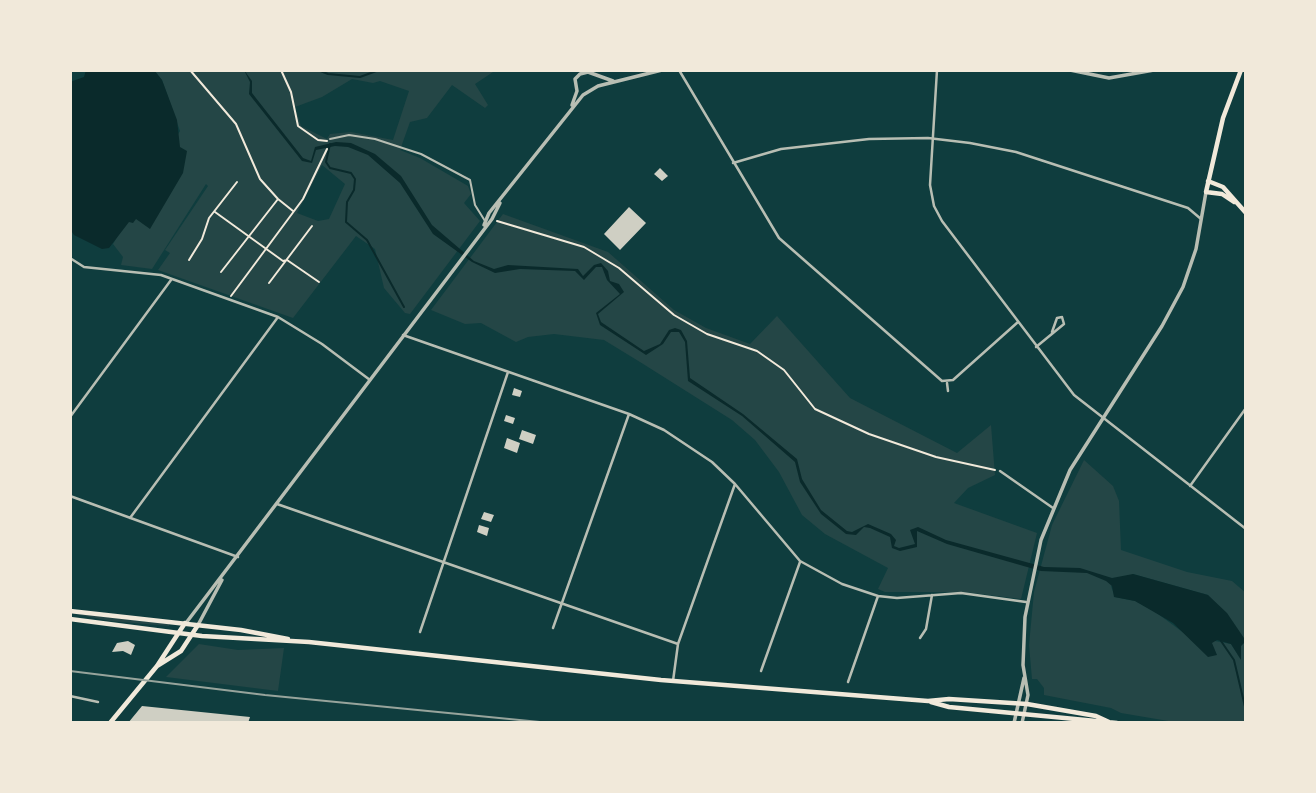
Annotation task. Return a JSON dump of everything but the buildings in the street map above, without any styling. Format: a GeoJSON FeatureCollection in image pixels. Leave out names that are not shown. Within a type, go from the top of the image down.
{"type":"FeatureCollection","features":[{"type":"Feature","properties":{"kind":"main road"},"geometry":{"type":"LineString","coordinates":[[1241,70],[1223,118],[1206,192],[1222,194],[1246,213]]}},
{"type":"Feature","properties":{"kind":"main road"},"geometry":{"type":"LineString","coordinates":[[1208,181],[1223,187],[1234,202]]}},
{"type":"Feature","properties":{"kind":"main road"},"geometry":{"type":"LineString","coordinates":[[70,611],[261,632],[292,641]]}},
{"type":"Feature","properties":{"kind":"main road"},"geometry":{"type":"LineString","coordinates":[[70,619],[193,635],[292,641],[673,681],[928,701],[949,699],[1027,704],[1096,716],[1109,722]]}},
{"type":"Feature","properties":{"kind":"main road"},"geometry":{"type":"LineString","coordinates":[[110,723],[156,666],[186,623]]}},
{"type":"Feature","properties":{"kind":"main road"},"geometry":{"type":"LineString","coordinates":[[156,666],[176,655],[198,625]]}},
{"type":"Feature","properties":{"kind":"main road"},"geometry":{"type":"LineString","coordinates":[[928,701],[949,707],[1118,723]]}},
{"type":"Feature","properties":{"kind":"street"},"geometry":{"type":"LineString","coordinates":[[198,625],[223,578],[238,557],[485,223],[493,217],[500,203],[571,107],[593,89],[662,70]]}},
{"type":"Feature","properties":{"kind":"street"},"geometry":{"type":"LineString","coordinates":[[679,70],[782,242],[947,383],[948,391]]}},
{"type":"Feature","properties":{"kind":"street"},"geometry":{"type":"LineString","coordinates":[[937,70],[930,185],[934,206],[1017,323],[1074,395],[1246,529]]}},
{"type":"Feature","properties":{"kind":"street"},"geometry":{"type":"LineString","coordinates":[[1070,70],[1109,78],[1154,70]]}},
{"type":"Feature","properties":{"kind":"street"},"geometry":{"type":"LineString","coordinates":[[571,107],[576,87],[574,71]]}},
{"type":"Feature","properties":{"kind":"street"},"geometry":{"type":"LineString","coordinates":[[576,77],[584,71],[615,82]]}},
{"type":"Feature","properties":{"kind":"street"},"geometry":{"type":"LineString","coordinates":[[592,75],[595,81],[593,89]]}},
{"type":"Feature","properties":{"kind":"street"},"geometry":{"type":"LineString","coordinates":[[576,87],[587,92]]}},
{"type":"Feature","properties":{"kind":"street"},"geometry":{"type":"LineString","coordinates":[[733,163],[762,153],[826,142],[933,139],[1016,152],[1188,208],[1202,219]]}},
{"type":"Feature","properties":{"kind":"street"},"geometry":{"type":"LineString","coordinates":[[1014,723],[1024,676],[1026,602],[1035,562],[1053,508],[1070,470],[1175,303],[1192,262],[1206,192]]}},
{"type":"Feature","properties":{"kind":"street"},"geometry":{"type":"LineString","coordinates":[[70,258],[84,267],[152,272],[278,317],[322,344],[370,380]]}},
{"type":"Feature","properties":{"kind":"street"},"geometry":{"type":"LineString","coordinates":[[70,417],[171,280]]}},
{"type":"Feature","properties":{"kind":"street"},"geometry":{"type":"LineString","coordinates":[[130,518],[278,317]]}},
{"type":"Feature","properties":{"kind":"street"},"geometry":{"type":"LineString","coordinates":[[1036,347],[1064,324],[1064,318],[1056,318],[1049,336]]}},
{"type":"Feature","properties":{"kind":"street"},"geometry":{"type":"LineString","coordinates":[[947,383],[1017,323]]}},
{"type":"Feature","properties":{"kind":"street"},"geometry":{"type":"LineString","coordinates":[[403,335],[629,414],[664,430],[712,462],[735,484],[800,561],[842,584],[878,596],[910,598],[961,593],[1026,602]]}},
{"type":"Feature","properties":{"kind":"street"},"geometry":{"type":"LineString","coordinates":[[420,632],[508,372]]}},
{"type":"Feature","properties":{"kind":"street"},"geometry":{"type":"LineString","coordinates":[[1190,486],[1246,408]]}},
{"type":"Feature","properties":{"kind":"street"},"geometry":{"type":"LineString","coordinates":[[553,628],[629,414]]}},
{"type":"Feature","properties":{"kind":"street"},"geometry":{"type":"LineString","coordinates":[[1000,471],[1053,508]]}},
{"type":"Feature","properties":{"kind":"street"},"geometry":{"type":"LineString","coordinates":[[673,681],[678,644],[735,484]]}},
{"type":"Feature","properties":{"kind":"street"},"geometry":{"type":"LineString","coordinates":[[70,496],[238,557]]}},
{"type":"Feature","properties":{"kind":"street"},"geometry":{"type":"LineString","coordinates":[[277,505],[678,644]]}},
{"type":"Feature","properties":{"kind":"street"},"geometry":{"type":"LineString","coordinates":[[761,671],[800,561]]}},
{"type":"Feature","properties":{"kind":"street"},"geometry":{"type":"LineString","coordinates":[[186,623],[210,589],[223,578]]}},
{"type":"Feature","properties":{"kind":"street"},"geometry":{"type":"LineString","coordinates":[[920,638],[926,629],[932,595]]}},
{"type":"Feature","properties":{"kind":"street"},"geometry":{"type":"LineString","coordinates":[[848,682],[878,596]]}},
{"type":"Feature","properties":{"kind":"street"},"geometry":{"type":"LineString","coordinates":[[1022,723],[1028,687],[1024,676]]}},
{"type":"Feature","properties":{"kind":"street"},"geometry":{"type":"LineString","coordinates":[[70,696],[98,702]]}},
{"type":"Feature","properties":{"kind":"lane"},"geometry":{"type":"LineString","coordinates":[[330,139],[349,135],[375,139],[421,154],[470,180],[475,205],[485,223]]}},
{"type":"Feature","properties":{"kind":"path"},"geometry":{"type":"LineString","coordinates":[[190,70],[236,124],[252,163],[278,199],[294,212]]}},
{"type":"Feature","properties":{"kind":"path"},"geometry":{"type":"LineString","coordinates":[[281,70],[291,92],[298,126],[318,140],[330,139]]}},
{"type":"Feature","properties":{"kind":"path"},"geometry":{"type":"LineString","coordinates":[[229,300],[307,192],[327,149]]}},
{"type":"Feature","properties":{"kind":"path"},"geometry":{"type":"LineString","coordinates":[[189,260],[215,212],[237,182]]}},
{"type":"Feature","properties":{"kind":"path"},"geometry":{"type":"LineString","coordinates":[[220,272],[278,199]]}},
{"type":"Feature","properties":{"kind":"path"},"geometry":{"type":"LineString","coordinates":[[215,212],[283,261],[287,260],[318,282]]}},
{"type":"Feature","properties":{"kind":"path"},"geometry":{"type":"LineString","coordinates":[[498,221],[584,247],[619,268],[674,315],[708,334],[757,351],[784,370],[815,410],[869,434],[925,453],[1000,471]]}},
{"type":"Feature","properties":{"kind":"path"},"geometry":{"type":"LineString","coordinates":[[269,283],[312,226]]}},
{"type":"Feature","properties":{"kind":"shaded area"},"geometry":{"type":"Polygon","coordinates":[[[86,70],[154,70],[162,80],[177,120],[180,147],[187,151],[183,173],[150,229],[136,219],[133,223],[129,222],[109,248],[102,249],[74,235],[70,229],[70,82],[84,77],[86,70]]]}},
{"type":"Feature","properties":{"kind":"shaded area"},"geometry":{"type":"Polygon","coordinates":[[[154,70],[496,70],[475,84],[488,105],[485,108],[452,85],[427,118],[410,122],[400,150],[420,158],[468,186],[471,194],[464,203],[480,221],[410,314],[405,313],[384,288],[375,249],[356,236],[293,318],[158,270],[170,253],[165,250],[208,186],[206,184],[152,269],[121,265],[123,257],[113,244],[180,131],[162,80],[154,70]],[[352,79],[322,97],[295,107],[301,126],[327,139],[330,134],[351,132],[393,140],[409,91],[380,81],[373,83],[352,79]],[[322,165],[297,213],[318,221],[329,219],[345,184],[322,165]]]}},
{"type":"Feature","properties":{"kind":"shaded area"},"geometry":{"type":"Polygon","coordinates":[[[244,70],[252,81],[252,93],[303,158],[311,161],[315,147],[336,142],[351,143],[375,154],[401,176],[432,225],[474,261],[494,269],[508,265],[578,269],[583,276],[594,265],[601,263],[608,271],[610,281],[619,284],[624,292],[598,314],[601,322],[644,351],[660,344],[669,330],[681,330],[687,341],[690,378],[743,414],[797,459],[802,479],[821,510],[847,531],[852,532],[868,524],[891,534],[896,540],[894,546],[899,548],[915,544],[910,530],[918,527],[946,540],[1044,567],[1080,568],[1112,578],[1133,574],[1208,595],[1227,613],[1246,641],[1241,646],[1241,660],[1231,644],[1217,640],[1212,643],[1217,655],[1208,657],[1173,623],[1135,601],[1114,597],[1112,586],[1087,573],[1041,571],[947,544],[917,531],[917,547],[900,551],[892,548],[890,537],[870,528],[864,527],[856,535],[846,534],[821,514],[800,482],[795,462],[742,416],[688,381],[685,342],[679,332],[671,332],[663,344],[646,355],[600,325],[596,313],[620,294],[607,280],[602,267],[596,267],[584,280],[575,271],[520,269],[495,273],[472,262],[433,234],[400,183],[368,155],[348,147],[335,146],[316,150],[312,163],[302,161],[249,94],[250,82],[244,70]]]}},
{"type":"Feature","properties":{"kind":"shaded area"},"geometry":{"type":"Polygon","coordinates":[[[503,214],[608,252],[674,310],[706,328],[750,344],[777,316],[850,398],[957,453],[991,425],[995,475],[968,488],[954,503],[1037,533],[1021,599],[964,592],[885,592],[878,589],[888,568],[825,534],[802,515],[779,472],[755,440],[732,420],[640,362],[604,340],[554,334],[528,337],[516,342],[481,323],[465,324],[431,310],[503,214]]]}},
{"type":"Feature","properties":{"kind":"shaded area"},"geometry":{"type":"Polygon","coordinates":[[[1084,460],[1113,486],[1119,501],[1121,550],[1187,572],[1232,581],[1246,593],[1246,723],[1180,723],[1121,713],[1111,708],[1044,695],[1044,688],[1037,679],[1032,679],[1029,645],[1034,592],[1052,525],[1084,460]],[[1133,574],[1111,586],[1115,597],[1135,601],[1154,611],[1188,636],[1231,644],[1240,658],[1208,595],[1133,574]]]}},
{"type":"Feature","properties":{"kind":"shaded area"},"geometry":{"type":"Polygon","coordinates":[[[70,613],[169,624],[169,626],[110,621],[70,613]]]}},
{"type":"Feature","properties":{"kind":"shaded area"},"geometry":{"type":"Polygon","coordinates":[[[199,644],[238,650],[284,648],[278,691],[166,677],[199,644]]]}},
{"type":"Feature","properties":{"kind":"waterway"},"geometry":{"type":"LineString","coordinates":[[318,70],[328,74],[360,77],[379,70]]}},
{"type":"Feature","properties":{"kind":"waterway"},"geometry":{"type":"LineString","coordinates":[[330,144],[326,162],[330,168],[351,173],[355,179],[354,190],[347,202],[346,222],[367,240],[404,307]]}},
{"type":"Feature","properties":{"kind":"waterway"},"geometry":{"type":"LineString","coordinates":[[1221,641],[1234,660],[1246,711]]}},
{"type":"Feature","properties":{"kind":"railway"},"geometry":{"type":"LineString","coordinates":[[70,671],[265,695],[550,723]]}}]}
